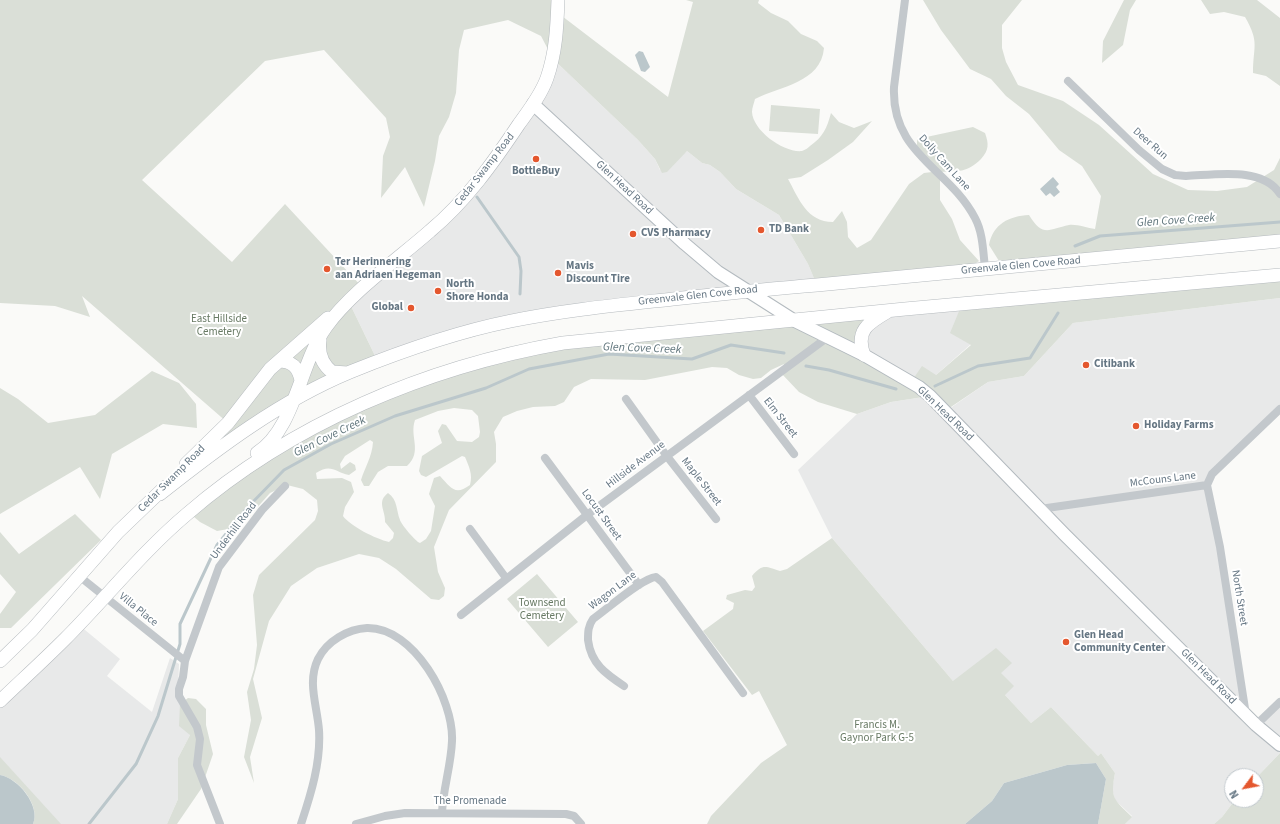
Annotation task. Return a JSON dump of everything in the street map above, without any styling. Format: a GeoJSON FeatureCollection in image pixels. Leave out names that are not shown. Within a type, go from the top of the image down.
{"type":"FeatureCollection","features":[{"type":"Feature","properties":{"kind":"main road","name":"Cedar Swamp Road"},"geometry":{"type":"LineString","coordinates":[[0,662],[32,630],[118,532],[160,494],[228,423],[248,395],[279,361],[314,328],[348,302],[432,230],[464,199],[504,147],[533,104],[547,79],[553,60],[557,30],[558,0]]}},
{"type":"Feature","properties":{"kind":"main road","name":"Glen Head Road"},"geometry":{"type":"LineString","coordinates":[[533,104],[691,250],[718,272],[795,321],[864,355],[930,396],[1040,509],[1256,725],[1280,745]]}},
{"type":"Feature","properties":{"kind":"main road","name":"Greenvale Glen Cove Road"},"geometry":{"type":"LineString","coordinates":[[160,494],[224,444],[294,401],[349,373],[441,340],[511,321],[576,309],[746,290],[817,286],[985,268],[1280,241]]}},
{"type":"Feature","properties":{"kind":"main road"},"geometry":{"type":"LineString","coordinates":[[0,701],[65,639],[154,544],[187,514],[234,477],[279,447],[335,418],[393,391],[430,376],[520,351],[563,343],[672,331],[795,321],[888,310],[1280,275]]}},
{"type":"Feature","properties":{"kind":"main road","name":"Cedar Swamp Road"},"geometry":{"type":"LineString","coordinates":[[234,477],[242,463],[260,451],[271,440],[294,401],[322,334],[329,322],[348,302]]}},
{"type":"Feature","properties":{"kind":"main road"},"geometry":{"type":"LineString","coordinates":[[864,355],[861,340],[865,328],[888,310]]}},
{"type":"Feature","properties":{"kind":"main road"},"geometry":{"type":"LineString","coordinates":[[322,334],[319,351],[324,364],[332,372],[349,373]]}},
{"type":"Feature","properties":{"kind":"main road"},"geometry":{"type":"LineString","coordinates":[[279,361],[286,361],[294,364],[298,369],[302,380]]}},
{"type":"Feature","properties":{"kind":"street","name":"Dolly Cam Lane"},"geometry":{"type":"LineString","coordinates":[[905,0],[893,98],[897,117],[904,134],[917,152],[957,194],[976,218],[980,231],[985,268]]}},
{"type":"Feature","properties":{"kind":"street","name":"Deer Run"},"geometry":{"type":"LineString","coordinates":[[1068,82],[1139,150],[1162,169],[1175,175],[1186,176],[1254,176],[1270,183],[1280,194]]}},
{"type":"Feature","properties":{"kind":"street","name":"Hillside Avenue"},"geometry":{"type":"LineString","coordinates":[[461,616],[506,578],[587,515],[666,455],[828,337]]}},
{"type":"Feature","properties":{"kind":"street","name":"Elm Street"},"geometry":{"type":"LineString","coordinates":[[749,396],[794,454]]}},
{"type":"Feature","properties":{"kind":"street","name":"Maple Street"},"geometry":{"type":"LineString","coordinates":[[626,399],[666,455],[716,519]]}},
{"type":"Feature","properties":{"kind":"street","name":"McCouns Lane"},"geometry":{"type":"LineString","coordinates":[[1040,509],[1207,485],[1212,474],[1280,409]]}},
{"type":"Feature","properties":{"kind":"street","name":"Locust Street"},"geometry":{"type":"LineString","coordinates":[[546,458],[639,586]]}},
{"type":"Feature","properties":{"kind":"street","name":"North Street"},"geometry":{"type":"LineString","coordinates":[[1207,485],[1220,547],[1246,715]]}},
{"type":"Feature","properties":{"kind":"street","name":"Underhill Road"},"geometry":{"type":"LineString","coordinates":[[220,824],[197,765],[200,739],[197,726],[179,696],[179,689],[183,677],[183,660],[219,567],[262,510],[285,486]]}},
{"type":"Feature","properties":{"kind":"street"},"geometry":{"type":"LineString","coordinates":[[470,529],[506,578]]}},
{"type":"Feature","properties":{"kind":"street","name":"Villa Place"},"geometry":{"type":"LineString","coordinates":[[79,576],[183,660]]}},
{"type":"Feature","properties":{"kind":"street","name":"Wagon Lane"},"geometry":{"type":"LineString","coordinates":[[624,686],[594,662],[589,648],[588,635],[590,624],[593,619],[652,577],[659,579],[743,692]]}},
{"type":"Feature","properties":{"kind":"street"},"geometry":{"type":"LineString","coordinates":[[301,824],[311,794],[318,753],[319,730],[313,690],[314,669],[319,658],[330,643],[347,632],[360,628],[383,630],[401,639],[427,668],[443,696],[450,714],[452,740],[442,813]]}},
{"type":"Feature","properties":{"kind":"street"},"geometry":{"type":"LineString","coordinates":[[1256,725],[1280,702]]}},
{"type":"Feature","properties":{"kind":"street","name":"The Promenade"},"geometry":{"type":"LineString","coordinates":[[356,824],[385,816],[442,813],[566,814],[574,816],[581,824]]}},
{"type":"Feature","properties":{"kind":"shaded area"},"geometry":{"type":"Polygon","coordinates":[[[639,51],[643,52],[650,67],[645,72],[641,71],[635,55],[639,51]]]}},
{"type":"Feature","properties":{"kind":"shaded area"},"geometry":{"type":"Polygon","coordinates":[[[553,59],[638,140],[655,159],[660,170],[687,151],[702,163],[710,165],[720,172],[736,189],[779,215],[808,264],[817,285],[576,309],[378,362],[349,302],[432,230],[504,147],[553,59]]]}},
{"type":"Feature","properties":{"kind":"shaded area"},"geometry":{"type":"Polygon","coordinates":[[[1053,177],[1059,184],[1056,187],[1060,192],[1054,197],[1050,193],[1046,196],[1040,189],[1053,177]]]}},
{"type":"Feature","properties":{"kind":"shaded area"},"geometry":{"type":"Polygon","coordinates":[[[1280,298],[1280,409],[1213,474],[1207,485],[1245,701],[1256,725],[1280,700],[1280,753],[1264,770],[1264,768],[1224,768],[1224,808],[1229,808],[1214,824],[1125,824],[1132,816],[1115,800],[1112,789],[1115,773],[1101,753],[1098,756],[1051,707],[1031,723],[1005,695],[953,681],[832,538],[798,470],[857,414],[891,402],[930,396],[946,411],[988,382],[1024,376],[1073,323],[1280,298]]]}},
{"type":"Feature","properties":{"kind":"shaded area"},"geometry":{"type":"Polygon","coordinates":[[[962,304],[971,344],[936,375],[911,383],[864,355],[865,328],[878,317],[962,304]]]}},
{"type":"Feature","properties":{"kind":"shaded area"},"geometry":{"type":"Polygon","coordinates":[[[79,625],[120,659],[107,676],[152,712],[170,658],[179,664],[178,691],[190,735],[178,758],[178,799],[167,824],[60,824],[0,758],[0,701],[79,625]]]}},
{"type":"Feature","properties":{"kind":"shaded area"},"geometry":{"type":"Polygon","coordinates":[[[1096,763],[1106,779],[1098,824],[965,824],[992,801],[1004,783],[1067,765],[1096,763]]]}},
{"type":"Feature","properties":{"kind":"shaded area"},"geometry":{"type":"Polygon","coordinates":[[[0,775],[14,781],[31,801],[35,817],[33,824],[0,824],[0,775]]]}},
{"type":"Feature","properties":{"kind":"green space","name":"East Hillside Cemetery"},"geometry":{"type":"Polygon","coordinates":[[[0,0],[558,0],[558,13],[668,97],[693,2],[686,0],[759,0],[758,3],[771,13],[788,21],[801,34],[817,41],[824,48],[821,60],[815,69],[807,76],[798,82],[755,99],[752,112],[758,126],[764,133],[779,145],[795,151],[802,151],[821,136],[826,128],[831,113],[839,122],[854,128],[872,121],[853,142],[828,160],[801,177],[788,179],[800,201],[810,214],[824,221],[833,222],[842,211],[847,222],[848,237],[857,248],[871,240],[909,184],[924,173],[932,172],[917,146],[917,139],[973,127],[985,133],[988,144],[986,153],[976,164],[967,169],[940,172],[940,200],[952,219],[960,240],[979,261],[971,266],[816,283],[808,264],[779,215],[736,189],[720,172],[710,165],[702,163],[687,151],[667,172],[662,173],[655,159],[638,140],[553,59],[541,36],[508,20],[464,30],[459,50],[456,93],[449,117],[439,136],[435,161],[424,207],[405,167],[381,198],[383,156],[390,137],[386,118],[324,50],[265,61],[142,180],[232,262],[285,204],[363,288],[349,302],[378,362],[352,371],[303,395],[256,422],[188,467],[230,421],[271,369],[327,319],[270,369],[228,423],[82,296],[90,317],[55,306],[0,303],[0,0]]]}},
{"type":"Feature","properties":{"kind":"green space"},"geometry":{"type":"Polygon","coordinates":[[[923,0],[1022,0],[1002,25],[1002,48],[1006,62],[1018,85],[1063,101],[1099,125],[1153,174],[1188,190],[1217,191],[1247,187],[1274,170],[1280,158],[1280,239],[1005,264],[999,261],[989,245],[994,232],[1003,222],[1015,217],[1029,215],[1038,227],[1047,230],[1069,225],[1095,229],[1101,196],[1082,166],[1059,150],[1029,114],[1006,96],[991,79],[970,69],[941,30],[923,0]]]}},
{"type":"Feature","properties":{"kind":"green space"},"geometry":{"type":"Polygon","coordinates":[[[1124,0],[1136,0],[1130,10],[1123,45],[1102,63],[1103,41],[1124,0]]]}},
{"type":"Feature","properties":{"kind":"green space"},"geometry":{"type":"Polygon","coordinates":[[[1201,0],[1257,0],[1280,18],[1280,86],[1266,76],[1253,73],[1255,45],[1253,33],[1245,17],[1224,12],[1210,14],[1201,0]]]}},
{"type":"Feature","properties":{"kind":"green space"},"geometry":{"type":"Polygon","coordinates":[[[771,105],[820,109],[818,134],[769,131],[771,105]]]}},
{"type":"Feature","properties":{"kind":"green space"},"geometry":{"type":"Polygon","coordinates":[[[1280,275],[1280,298],[1073,323],[1024,376],[988,382],[945,411],[930,396],[891,402],[857,414],[818,402],[799,392],[781,373],[784,364],[771,370],[761,378],[753,379],[739,375],[727,368],[712,367],[645,380],[591,379],[574,387],[564,402],[555,406],[533,407],[517,411],[503,417],[494,432],[496,462],[449,510],[434,547],[438,572],[445,588],[444,596],[439,600],[431,599],[396,569],[379,558],[359,554],[317,568],[291,586],[269,621],[253,679],[262,718],[250,757],[254,783],[244,757],[251,720],[247,692],[254,669],[257,645],[253,595],[259,575],[315,520],[318,511],[317,500],[303,489],[287,485],[270,493],[240,527],[217,531],[200,522],[187,511],[335,418],[520,351],[878,317],[861,347],[911,382],[922,366],[936,375],[971,345],[950,333],[962,304],[1280,275]],[[454,408],[438,411],[415,420],[413,432],[415,449],[412,460],[407,466],[388,466],[378,472],[369,486],[364,486],[361,480],[371,452],[373,442],[370,440],[345,456],[340,464],[341,469],[350,462],[355,465],[356,470],[349,475],[329,468],[316,473],[317,479],[342,478],[351,482],[354,492],[345,507],[343,516],[351,524],[364,532],[389,542],[393,538],[394,533],[385,522],[382,507],[384,496],[388,493],[394,499],[401,522],[412,536],[420,543],[426,539],[431,531],[435,506],[429,494],[434,478],[440,476],[450,487],[461,490],[470,485],[471,477],[465,457],[462,456],[426,477],[421,475],[419,471],[422,456],[442,443],[438,431],[442,424],[446,425],[457,441],[472,442],[479,437],[480,432],[478,416],[472,410],[454,408]]]}},
{"type":"Feature","properties":{"kind":"green space"},"geometry":{"type":"Polygon","coordinates":[[[152,371],[179,383],[196,404],[197,428],[163,424],[112,454],[100,499],[80,467],[0,514],[0,388],[18,399],[48,423],[95,415],[152,371]]]}},
{"type":"Feature","properties":{"kind":"green space"},"geometry":{"type":"Polygon","coordinates":[[[75,514],[101,540],[11,628],[0,628],[0,614],[16,592],[0,574],[0,532],[19,554],[75,514]]]}},
{"type":"Feature","properties":{"kind":"green space","name":"Francis M. Gaynor Park G-5"},"geometry":{"type":"Polygon","coordinates":[[[832,538],[953,681],[996,648],[1012,663],[1001,673],[1014,686],[1005,695],[1031,723],[1051,707],[1098,756],[1101,753],[1115,773],[1113,794],[1117,802],[1132,817],[1125,824],[1098,824],[1106,779],[1096,763],[1067,765],[1004,783],[992,801],[965,824],[707,824],[711,816],[761,763],[787,745],[759,691],[752,695],[703,631],[733,609],[734,603],[726,599],[727,595],[745,590],[752,591],[755,587],[752,576],[759,569],[768,567],[780,571],[787,569],[832,538]]]}},
{"type":"Feature","properties":{"kind":"green space","name":"Townsend Cemetery"},"geometry":{"type":"Polygon","coordinates":[[[537,574],[578,622],[548,647],[507,599],[537,574]]]}},
{"type":"Feature","properties":{"kind":"green space"},"geometry":{"type":"Polygon","coordinates":[[[188,698],[196,699],[206,709],[206,725],[213,754],[201,789],[177,824],[167,824],[178,799],[178,758],[190,735],[179,726],[180,704],[188,698]]]}},
{"type":"Feature","properties":{"kind":"green space"},"geometry":{"type":"Polygon","coordinates":[[[1280,753],[1280,824],[1214,824],[1229,808],[1264,808],[1264,770],[1280,753]]]}},
{"type":"Feature","properties":{"kind":"green space"},"geometry":{"type":"Polygon","coordinates":[[[0,757],[61,824],[33,824],[35,817],[31,801],[14,781],[0,775],[0,757]]]}},
{"type":"Feature","properties":{"kind":"waterway"},"geometry":{"type":"LineString","coordinates":[[477,197],[519,257],[521,271],[520,294]]}},
{"type":"Feature","properties":{"kind":"waterway","name":"Glen Cove Creek"},"geometry":{"type":"LineString","coordinates":[[1075,246],[1100,236],[1280,222]]}},
{"type":"Feature","properties":{"kind":"waterway","name":"Glen Cove Creek"},"geometry":{"type":"LineString","coordinates":[[935,386],[978,366],[1030,358],[1058,313]]}},
{"type":"Feature","properties":{"kind":"waterway","name":"Glen Cove Creek"},"geometry":{"type":"LineString","coordinates":[[89,824],[136,764],[158,716],[180,644],[180,624],[217,545],[247,508],[284,470],[331,444],[395,416],[486,388],[529,369],[609,354],[692,359],[731,345],[784,353]]}},
{"type":"Feature","properties":{"kind":"waterway","name":"Glen Cove Creek"},"geometry":{"type":"LineString","coordinates":[[806,366],[829,370],[896,389]]}},
{"type":"Feature","properties":{"kind":"place","name":"BottleBuy"},"geometry":{"type":"Point","coordinates":[536,159]}},
{"type":"Feature","properties":{"kind":"place","name":"TD Bank"},"geometry":{"type":"Point","coordinates":[761,230]}},
{"type":"Feature","properties":{"kind":"place","name":"CVS Pharmacy"},"geometry":{"type":"Point","coordinates":[633,234]}},
{"type":"Feature","properties":{"kind":"place","name":"Ter Herinnering aan Adriaen Hegeman"},"geometry":{"type":"Point","coordinates":[327,269]}},
{"type":"Feature","properties":{"kind":"place","name":"Mavis Discount Tire"},"geometry":{"type":"Point","coordinates":[558,273]}},
{"type":"Feature","properties":{"kind":"place","name":"North Shore Honda"},"geometry":{"type":"Point","coordinates":[438,291]}},
{"type":"Feature","properties":{"kind":"place","name":"Global"},"geometry":{"type":"Point","coordinates":[411,308]}},
{"type":"Feature","properties":{"kind":"place","name":"Citibank"},"geometry":{"type":"Point","coordinates":[1086,365]}},
{"type":"Feature","properties":{"kind":"place","name":"Holiday Farms"},"geometry":{"type":"Point","coordinates":[1136,426]}},
{"type":"Feature","properties":{"kind":"place","name":"Glen Head Community Center"},"geometry":{"type":"Point","coordinates":[1066,642]}}]}
